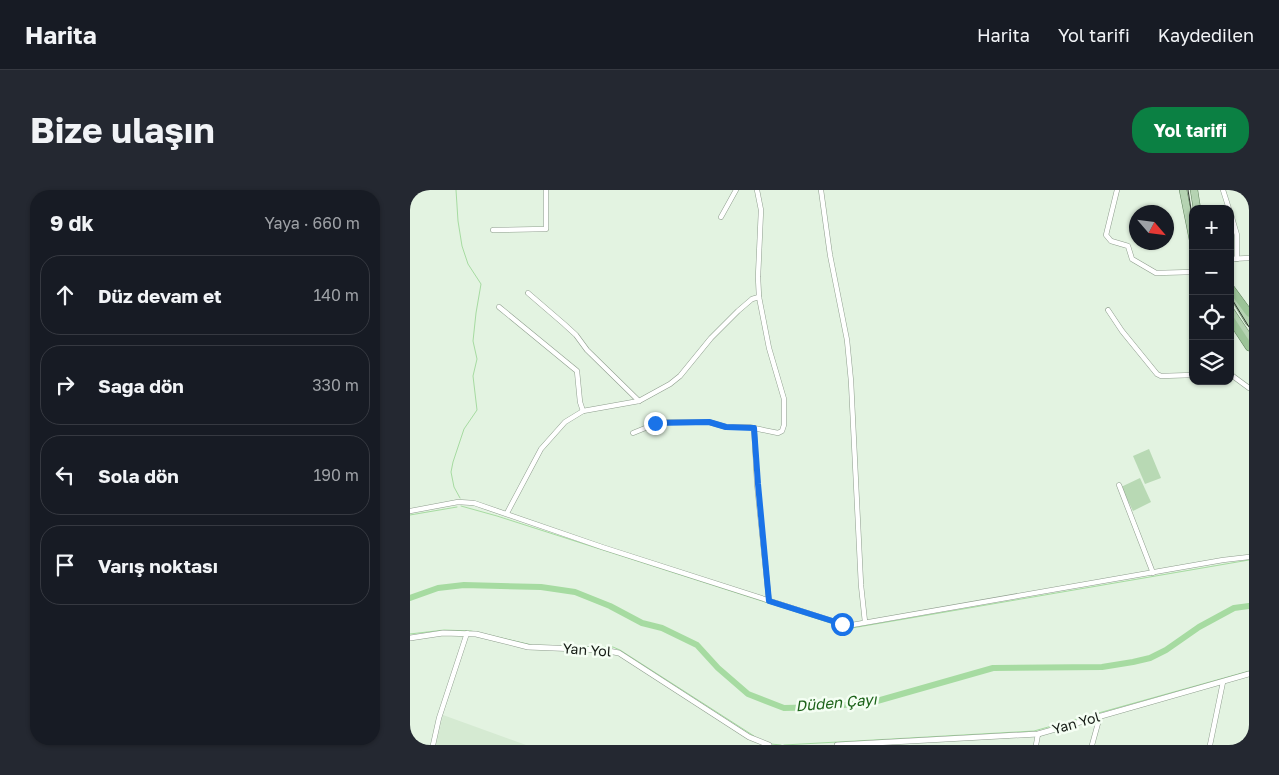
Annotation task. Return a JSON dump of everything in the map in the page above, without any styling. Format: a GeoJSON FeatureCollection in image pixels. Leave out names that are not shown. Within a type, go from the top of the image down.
{"type":"FeatureCollection","features":[{"type":"Feature","properties":{"kind":"highway"},"geometry":{"type":"LineString","coordinates":[[1234,293],[1249,314]]}},
{"type":"Feature","properties":{"kind":"highway"},"geometry":{"type":"LineString","coordinates":[[1234,324],[1249,347]]}},
{"type":"Feature","properties":{"kind":"main road"},"geometry":{"type":"LineString","coordinates":[[1183,190],[1189,220]]}},
{"type":"Feature","properties":{"kind":"main road"},"geometry":{"type":"LineString","coordinates":[[1194,190],[1196,205]]}},
{"type":"Feature","properties":{"kind":"main road"},"geometry":{"type":"LineString","coordinates":[[1232,295],[1249,322]]}},
{"type":"Feature","properties":{"kind":"main road"},"geometry":{"type":"LineString","coordinates":[[1234,316],[1249,338]]}},
{"type":"Feature","properties":{"kind":"street"},"geometry":{"type":"LineString","coordinates":[[493,230],[546,228],[546,190]]}},
{"type":"Feature","properties":{"kind":"street"},"geometry":{"type":"LineString","coordinates":[[721,218],[736,190]]}},
{"type":"Feature","properties":{"kind":"street"},"geometry":{"type":"LineString","coordinates":[[633,433],[660,422],[709,422],[726,427],[754,428],[778,433],[782,431],[784,425],[784,406],[782,391],[767,339],[759,297],[761,210],[757,190]]}},
{"type":"Feature","properties":{"kind":"street"},"geometry":{"type":"LineString","coordinates":[[821,190],[830,255],[848,349],[861,585],[866,622]]}},
{"type":"Feature","properties":{"kind":"street"},"geometry":{"type":"LineString","coordinates":[[1118,190],[1106,235],[1111,241],[1128,246],[1132,259],[1156,273],[1189,272]]}},
{"type":"Feature","properties":{"kind":"street"},"geometry":{"type":"LineString","coordinates":[[1223,190],[1228,205]]}},
{"type":"Feature","properties":{"kind":"street"},"geometry":{"type":"LineString","coordinates":[[1234,224],[1237,235],[1237,259],[1249,258]]}},
{"type":"Feature","properties":{"kind":"street"},"geometry":{"type":"LineString","coordinates":[[528,293],[576,335],[587,350],[640,401]]}},
{"type":"Feature","properties":{"kind":"street"},"geometry":{"type":"LineString","coordinates":[[507,513],[545,443],[564,422],[583,411],[640,401],[680,376],[728,321],[752,300],[759,297]]}},
{"type":"Feature","properties":{"kind":"street"},"geometry":{"type":"LineString","coordinates":[[500,307],[577,371],[580,402],[583,411]]}},
{"type":"Feature","properties":{"kind":"street"},"geometry":{"type":"LineString","coordinates":[[1108,310],[1122,331],[1157,374],[1161,376],[1189,375]]}},
{"type":"Feature","properties":{"kind":"street"},"geometry":{"type":"LineString","coordinates":[[1234,377],[1249,388]]}},
{"type":"Feature","properties":{"kind":"street"},"geometry":{"type":"LineString","coordinates":[[754,428],[758,493],[769,601]]}},
{"type":"Feature","properties":{"kind":"street"},"geometry":{"type":"LineString","coordinates":[[1119,485],[1153,572]]}},
{"type":"Feature","properties":{"kind":"street"},"geometry":{"type":"LineString","coordinates":[[410,511],[464,502],[490,507],[602,546],[842,624],[866,622],[1223,560],[1249,558]]}},
{"type":"Feature","properties":{"kind":"street"},"geometry":{"type":"LineString","coordinates":[[434,745],[442,710],[466,633]]}},
{"type":"Feature","properties":{"kind":"street","name":"Yan Yol"},"geometry":{"type":"LineString","coordinates":[[410,638],[466,633],[483,635],[528,647],[603,650],[619,653],[749,737],[769,745]]}},
{"type":"Feature","properties":{"kind":"street","name":"Yan Yol"},"geometry":{"type":"LineString","coordinates":[[837,745],[929,742],[1038,734],[1249,674]]}},
{"type":"Feature","properties":{"kind":"street"},"geometry":{"type":"LineString","coordinates":[[1210,745],[1223,682]]}},
{"type":"Feature","properties":{"kind":"street"},"geometry":{"type":"LineString","coordinates":[[1092,745],[1100,716]]}},
{"type":"Feature","properties":{"kind":"street"},"geometry":{"type":"LineString","coordinates":[[1036,745],[1038,734]]}},
{"type":"Feature","properties":{"kind":"shaded area"},"geometry":{"type":"Polygon","coordinates":[[[1149,449],[1161,478],[1145,484],[1133,456],[1149,449]]]}},
{"type":"Feature","properties":{"kind":"shaded area"},"geometry":{"type":"Polygon","coordinates":[[[1140,478],[1151,502],[1133,511],[1121,487],[1140,478]]]}},
{"type":"Feature","properties":{"kind":"shaded area"},"geometry":{"type":"Polygon","coordinates":[[[443,715],[526,745],[436,745],[443,715]]]}},
{"type":"Feature","properties":{"kind":"waterway"},"geometry":{"type":"LineString","coordinates":[[456,190],[462,246],[468,264],[481,284],[473,341],[477,359],[473,376],[477,410],[464,429],[451,472],[454,487],[460,498]]}},
{"type":"Feature","properties":{"kind":"waterway"},"geometry":{"type":"LineString","coordinates":[[461,506],[843,627],[852,628],[1249,560]]}},
{"type":"Feature","properties":{"kind":"waterway"},"geometry":{"type":"LineString","coordinates":[[410,515],[457,507]]}},
{"type":"Feature","properties":{"kind":"waterway","name":"Düden Çayı"},"geometry":{"type":"LineString","coordinates":[[410,598],[438,588],[464,585],[541,587],[575,592],[610,606],[642,623],[662,628],[697,645],[718,668],[748,694],[784,708],[828,707],[877,701],[993,668],[1102,667],[1133,662],[1150,658],[1166,650],[1199,627],[1234,608],[1249,606]]}},
{"type":"Feature","properties":{"kind":"waterway"},"geometry":{"type":"LineString","coordinates":[[410,634],[444,630],[471,631],[532,645]]}},
{"type":"Feature","properties":{"kind":"waterway"},"geometry":{"type":"LineString","coordinates":[[561,646],[613,647],[620,650],[754,736]]}},
{"type":"Feature","properties":{"kind":"waterway"},"geometry":{"type":"LineString","coordinates":[[784,745],[1034,731],[1249,671]]}},
{"type":"Feature","properties":{"kind":"waterway"},"geometry":{"type":"LineString","coordinates":[[771,744],[781,745]]}},
{"type":"Feature","properties":{"kind":"tram line"},"geometry":{"type":"LineString","coordinates":[[1188,190],[1190,205]]}},
{"type":"Feature","properties":{"kind":"tram line"},"geometry":{"type":"LineString","coordinates":[[1234,303],[1249,327]]}},
{"type":"Feature","properties":{"kind":"route"},"geometry":{"type":"LineString","coordinates":[[655,423],[709,422],[726,427],[754,428],[769,601],[842,624]]}}]}
